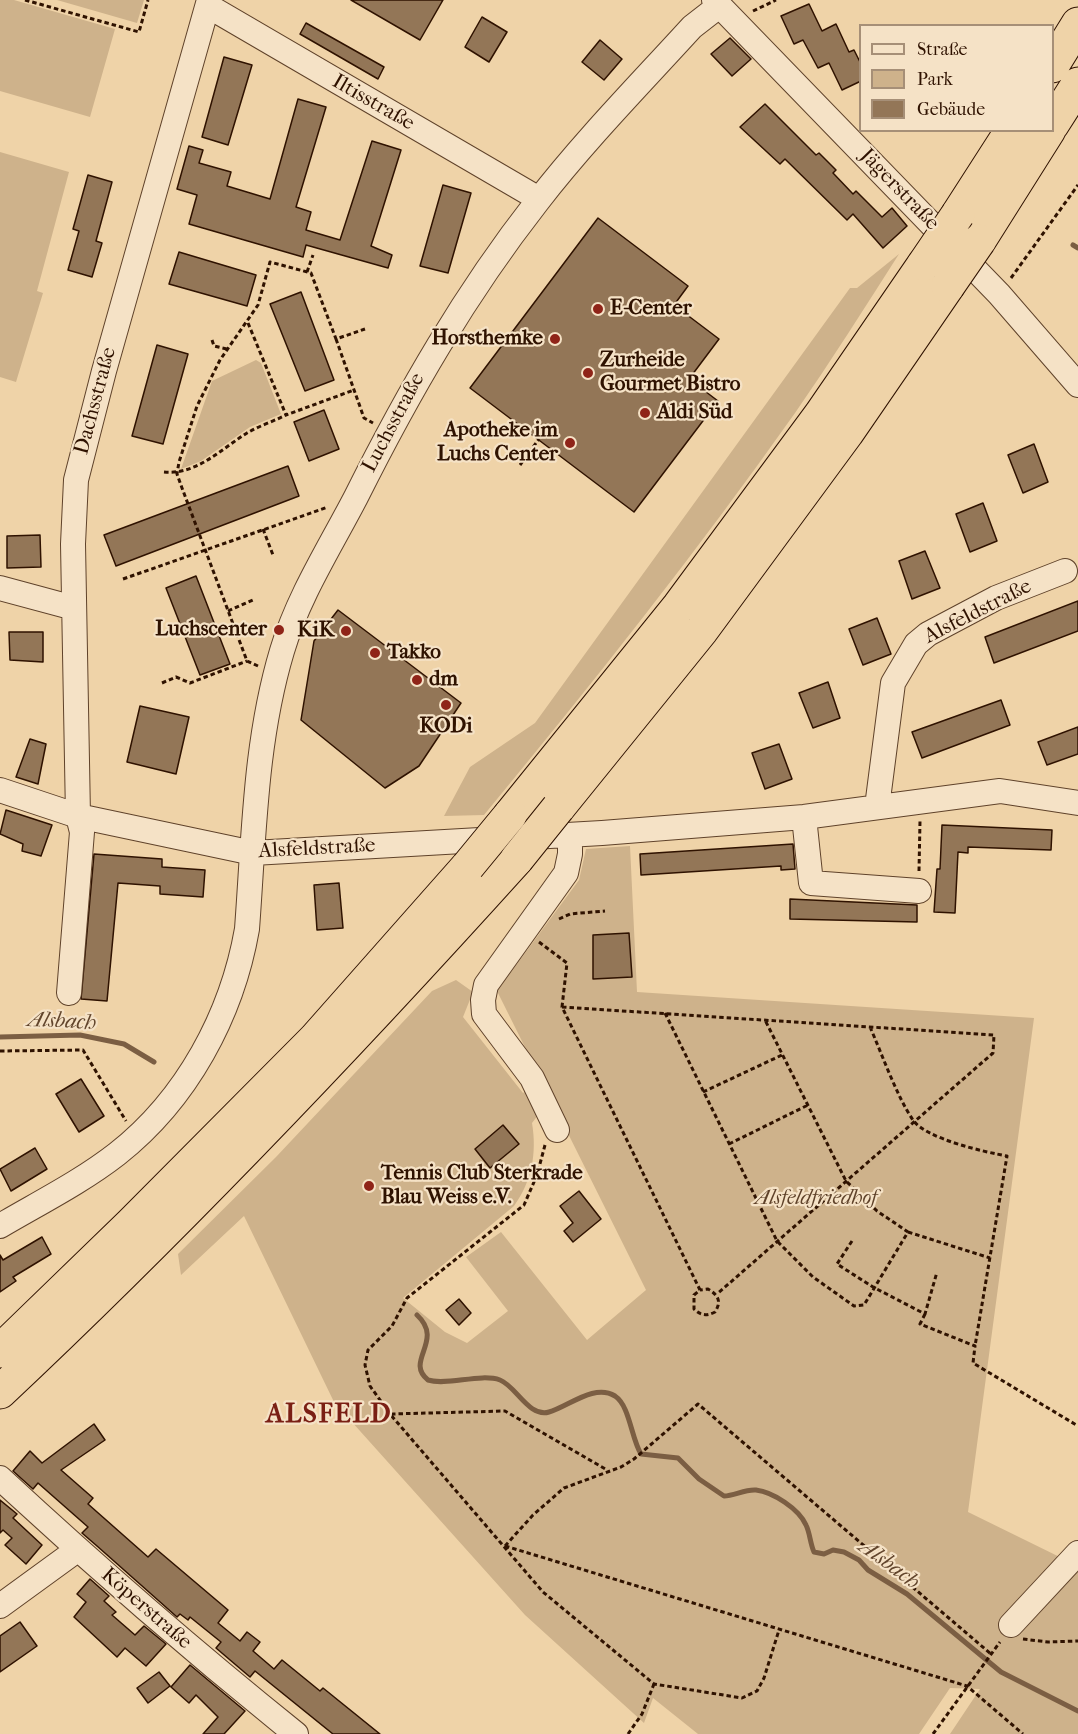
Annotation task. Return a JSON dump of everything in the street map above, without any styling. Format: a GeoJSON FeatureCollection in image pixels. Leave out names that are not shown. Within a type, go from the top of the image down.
{"type":"FeatureCollection","features":[{"type":"Feature","properties":{"kind":"highway"},"geometry":{"type":"LineString","coordinates":[[1054,64],[1078,24]]}},
{"type":"Feature","properties":{"kind":"highway"},"geometry":{"type":"LineString","coordinates":[[1054,123],[1078,84]]}},
{"type":"Feature","properties":{"kind":"highway"},"geometry":{"type":"LineString","coordinates":[[0,1351],[131,1224],[315,1039],[468,866],[679,606],[814,424],[958,214],[1011,132]]}},
{"type":"Feature","properties":{"kind":"highway"},"geometry":{"type":"LineString","coordinates":[[0,1392],[98,1300],[363,1029],[517,859],[564,822],[854,424],[979,241],[1048,132]]}},
{"type":"Feature","properties":{"kind":"street","name":"Iltisstraße"},"geometry":{"type":"LineString","coordinates":[[208,3],[539,199]]}},
{"type":"Feature","properties":{"kind":"street","name":"Dachsstraße"},"geometry":{"type":"LineString","coordinates":[[69,993],[82,832],[78,816],[73,520],[82,450],[208,3]]}},
{"type":"Feature","properties":{"kind":"street","name":"Luchsstraße"},"geometry":{"type":"LineString","coordinates":[[0,1226],[99,1167],[136,1137],[179,1089],[206,1048],[222,1017],[242,957],[247,929],[261,746],[276,673],[288,633],[301,604],[388,432],[439,341],[539,199],[692,27],[722,9]]}},
{"type":"Feature","properties":{"kind":"street","name":"Jägerstraße"},"geometry":{"type":"LineString","coordinates":[[722,9],[999,294],[1078,385]]}},
{"type":"Feature","properties":{"kind":"street","name":"Alsfeldstraße"},"geometry":{"type":"LineString","coordinates":[[877,807],[893,683],[911,650],[928,634],[996,598],[1065,571]]}},
{"type":"Feature","properties":{"kind":"street"},"geometry":{"type":"LineString","coordinates":[[0,588],[74,608]]}},
{"type":"Feature","properties":{"kind":"street","name":"Alsfeldstraße"},"geometry":{"type":"LineString","coordinates":[[0,790],[78,816],[253,853],[564,822],[804,817],[1000,791],[1078,803]]}},
{"type":"Feature","properties":{"kind":"street"},"geometry":{"type":"LineString","coordinates":[[804,817],[811,883],[919,891]]}},
{"type":"Feature","properties":{"kind":"street"},"geometry":{"type":"LineString","coordinates":[[557,1130],[532,1078],[484,1014],[483,1000],[486,985],[566,873],[570,854],[564,822]]}},
{"type":"Feature","properties":{"kind":"street","name":"Köperstraße"},"geometry":{"type":"LineString","coordinates":[[0,1478],[77,1550],[212,1666],[296,1734]]}},
{"type":"Feature","properties":{"kind":"street"},"geometry":{"type":"LineString","coordinates":[[0,1606],[77,1550]]}},
{"type":"Feature","properties":{"kind":"street"},"geometry":{"type":"LineString","coordinates":[[1013,1632],[1078,1553]]}},
{"type":"Feature","properties":{"kind":"path"},"geometry":{"type":"LineString","coordinates":[[26,0],[139,32],[148,0]]}},
{"type":"Feature","properties":{"kind":"path"},"geometry":{"type":"LineString","coordinates":[[722,9],[776,0]]}},
{"type":"Feature","properties":{"kind":"path"},"geometry":{"type":"LineString","coordinates":[[999,294],[1078,185]]}},
{"type":"Feature","properties":{"kind":"path"},"geometry":{"type":"LineString","coordinates":[[307,272],[313,255]]}},
{"type":"Feature","properties":{"kind":"path"},"geometry":{"type":"LineString","coordinates":[[247,661],[177,474],[197,406],[227,349],[258,305],[270,262],[311,273],[364,418],[388,432]]}},
{"type":"Feature","properties":{"kind":"path"},"geometry":{"type":"LineString","coordinates":[[248,322],[286,415]]}},
{"type":"Feature","properties":{"kind":"path"},"geometry":{"type":"LineString","coordinates":[[336,339],[365,329]]}},
{"type":"Feature","properties":{"kind":"path"},"geometry":{"type":"LineString","coordinates":[[212,340],[214,346],[227,349]]}},
{"type":"Feature","properties":{"kind":"path"},"geometry":{"type":"LineString","coordinates":[[164,472],[177,474],[201,464],[250,431],[354,390]]}},
{"type":"Feature","properties":{"kind":"path"},"geometry":{"type":"LineString","coordinates":[[520,465],[539,440]]}},
{"type":"Feature","properties":{"kind":"path"},"geometry":{"type":"LineString","coordinates":[[123,579],[356,497]]}},
{"type":"Feature","properties":{"kind":"path"},"geometry":{"type":"LineString","coordinates":[[263,529],[273,555]]}},
{"type":"Feature","properties":{"kind":"path"},"geometry":{"type":"LineString","coordinates":[[228,611],[255,599]]}},
{"type":"Feature","properties":{"kind":"path"},"geometry":{"type":"LineString","coordinates":[[162,683],[176,677],[190,683],[247,661],[276,673]]}},
{"type":"Feature","properties":{"kind":"path"},"geometry":{"type":"LineString","coordinates":[[919,891],[920,801]]}},
{"type":"Feature","properties":{"kind":"path"},"geometry":{"type":"LineString","coordinates":[[552,922],[570,914],[605,911]]}},
{"type":"Feature","properties":{"kind":"path"},"geometry":{"type":"LineString","coordinates":[[540,934],[536,939],[567,963],[562,1006],[699,1290]]}},
{"type":"Feature","properties":{"kind":"path"},"geometry":{"type":"LineString","coordinates":[[562,1006],[994,1035],[993,1053],[717,1294]]}},
{"type":"Feature","properties":{"kind":"path"},"geometry":{"type":"LineString","coordinates":[[665,1013],[777,1241],[813,1277],[854,1306],[864,1305],[908,1232]]}},
{"type":"Feature","properties":{"kind":"path"},"geometry":{"type":"LineString","coordinates":[[765,1020],[846,1181],[877,1211],[908,1232],[990,1258]]}},
{"type":"Feature","properties":{"kind":"path"},"geometry":{"type":"LineString","coordinates":[[870,1027],[914,1122],[947,1140],[976,1150],[1007,1155],[973,1363],[1078,1426]]}},
{"type":"Feature","properties":{"kind":"path"},"geometry":{"type":"LineString","coordinates":[[0,1051],[83,1050],[136,1137]]}},
{"type":"Feature","properties":{"kind":"path"},"geometry":{"type":"LineString","coordinates":[[704,1092],[782,1055]]}},
{"type":"Feature","properties":{"kind":"path"},"geometry":{"type":"LineString","coordinates":[[729,1144],[808,1105]]}},
{"type":"Feature","properties":{"kind":"path"},"geometry":{"type":"LineString","coordinates":[[557,1130],[546,1142],[537,1175],[524,1205],[407,1298],[392,1326],[368,1350],[365,1365],[370,1386],[390,1414],[543,1592],[654,1684],[742,1698],[757,1691],[761,1685],[779,1630]]}},
{"type":"Feature","properties":{"kind":"path"},"geometry":{"type":"LineString","coordinates":[[852,1240],[837,1264],[873,1287],[925,1314]]}},
{"type":"Feature","properties":{"kind":"path"},"geometry":{"type":"LineString","coordinates":[[937,1272],[920,1324],[975,1346]]}},
{"type":"Feature","properties":{"kind":"path"},"geometry":{"type":"LineString","coordinates":[[708,1289],[717,1294],[719,1301],[715,1312],[709,1315],[699,1314],[692,1303],[699,1290],[708,1289]]}},
{"type":"Feature","properties":{"kind":"path"},"geometry":{"type":"LineString","coordinates":[[505,1546],[533,1515],[564,1488],[607,1470],[621,1467],[634,1459],[698,1404],[991,1654],[933,1734]]}},
{"type":"Feature","properties":{"kind":"path"},"geometry":{"type":"LineString","coordinates":[[390,1414],[506,1411],[607,1470]]}},
{"type":"Feature","properties":{"kind":"path"},"geometry":{"type":"LineString","coordinates":[[505,1546],[967,1686],[1023,1734]]}},
{"type":"Feature","properties":{"kind":"path"},"geometry":{"type":"LineString","coordinates":[[1013,1632],[1048,1642],[1078,1641]]}},
{"type":"Feature","properties":{"kind":"path"},"geometry":{"type":"LineString","coordinates":[[628,1734],[642,1714],[654,1684]]}},
{"type":"Feature","properties":{"kind":"green space"},"geometry":{"type":"Polygon","coordinates":[[[0,0],[14,0],[115,29],[90,117],[0,91],[0,0]]]}},
{"type":"Feature","properties":{"kind":"green space"},"geometry":{"type":"Polygon","coordinates":[[[57,0],[144,0],[137,23],[57,0]]]}},
{"type":"Feature","properties":{"kind":"green space"},"geometry":{"type":"Polygon","coordinates":[[[0,152],[69,172],[37,291],[43,293],[16,382],[0,377],[0,152]]]}},
{"type":"Feature","properties":{"kind":"green space"},"geometry":{"type":"Polygon","coordinates":[[[899,254],[822,374],[758,465],[643,617],[484,815],[444,816],[470,767],[535,723],[850,288],[857,288],[899,254]]]}},
{"type":"Feature","properties":{"kind":"green space"},"geometry":{"type":"Polygon","coordinates":[[[256,360],[261,363],[281,414],[250,427],[201,461],[181,469],[212,381],[256,360]]]}},
{"type":"Feature","properties":{"kind":"green space","name":"Alsfeldfriedhof"},"geometry":{"type":"Polygon","coordinates":[[[630,846],[637,992],[1034,1018],[968,1512],[1078,1566],[1078,1734],[950,1734],[980,1689],[950,1688],[919,1734],[698,1734],[653,1698],[644,1723],[525,1615],[334,1402],[244,1216],[181,1275],[178,1254],[276,1157],[432,991],[456,980],[473,992],[463,1017],[523,1093],[529,1089],[541,1111],[532,1123],[534,1145],[532,1166],[525,1187],[514,1206],[403,1298],[445,1332],[467,1343],[508,1311],[466,1257],[501,1232],[587,1340],[646,1290],[497,991],[579,880],[586,849],[630,846]]]}},
{"type":"Feature","properties":{"kind":"building"},"geometry":{"type":"Polygon","coordinates":[[[351,0],[443,0],[420,40],[351,0]]]}},
{"type":"Feature","properties":{"kind":"building"},"geometry":{"type":"Polygon","coordinates":[[[809,4],[822,31],[836,24],[849,52],[854,50],[859,60],[859,82],[842,90],[829,63],[818,68],[803,40],[794,44],[781,16],[809,4]]]}},
{"type":"Feature","properties":{"kind":"building"},"geometry":{"type":"Polygon","coordinates":[[[482,17],[507,32],[489,62],[465,47],[482,17]]]}},
{"type":"Feature","properties":{"kind":"building"},"geometry":{"type":"Polygon","coordinates":[[[306,23],[384,67],[378,79],[300,34],[306,23]]]}},
{"type":"Feature","properties":{"kind":"building"},"geometry":{"type":"Polygon","coordinates":[[[730,38],[751,59],[732,76],[711,54],[730,38]]]}},
{"type":"Feature","properties":{"kind":"building"},"geometry":{"type":"Polygon","coordinates":[[[600,40],[622,59],[604,80],[582,62],[600,40]]]}},
{"type":"Feature","properties":{"kind":"building"},"geometry":{"type":"Polygon","coordinates":[[[224,57],[252,65],[228,145],[202,137],[224,57]]]}},
{"type":"Feature","properties":{"kind":"building"},"geometry":{"type":"Polygon","coordinates":[[[298,99],[326,107],[296,207],[311,212],[306,230],[340,240],[372,141],[401,150],[371,246],[392,255],[388,268],[306,245],[303,257],[189,224],[197,195],[177,189],[189,146],[203,150],[199,163],[231,172],[227,186],[270,199],[298,99]]]}},
{"type":"Feature","properties":{"kind":"building"},"geometry":{"type":"Polygon","coordinates":[[[765,104],[816,155],[819,153],[836,170],[833,173],[853,194],[856,191],[882,217],[892,208],[907,226],[883,248],[853,214],[847,220],[785,159],[780,164],[740,127],[765,104]]]}},
{"type":"Feature","properties":{"kind":"building"},"geometry":{"type":"Polygon","coordinates":[[[88,175],[112,182],[96,241],[102,243],[92,277],[68,270],[79,231],[73,229],[88,175]]]}},
{"type":"Feature","properties":{"kind":"building"},"geometry":{"type":"Polygon","coordinates":[[[443,185],[471,193],[448,273],[420,266],[443,185]]]}},
{"type":"Feature","properties":{"kind":"building"},"geometry":{"type":"Polygon","coordinates":[[[598,218],[688,286],[674,305],[719,339],[689,379],[718,401],[634,512],[470,388],[598,218]]]}},
{"type":"Feature","properties":{"kind":"building"},"geometry":{"type":"Polygon","coordinates":[[[179,252],[256,275],[247,306],[169,284],[179,252]]]}},
{"type":"Feature","properties":{"kind":"building"},"geometry":{"type":"Polygon","coordinates":[[[301,292],[334,380],[305,391],[270,304],[301,292]]]}},
{"type":"Feature","properties":{"kind":"building"},"geometry":{"type":"Polygon","coordinates":[[[157,345],[188,354],[163,444],[132,436],[157,345]]]}},
{"type":"Feature","properties":{"kind":"building"},"geometry":{"type":"Polygon","coordinates":[[[324,410],[339,449],[309,461],[294,422],[324,410]]]}},
{"type":"Feature","properties":{"kind":"building"},"geometry":{"type":"Polygon","coordinates":[[[1034,444],[1048,482],[1023,493],[1008,455],[1034,444]]]}},
{"type":"Feature","properties":{"kind":"building"},"geometry":{"type":"Polygon","coordinates":[[[288,466],[299,496],[116,566],[104,535],[288,466]]]}},
{"type":"Feature","properties":{"kind":"building"},"geometry":{"type":"Polygon","coordinates":[[[983,503],[997,541],[970,552],[956,514],[983,503]]]}},
{"type":"Feature","properties":{"kind":"building"},"geometry":{"type":"Polygon","coordinates":[[[40,535],[41,567],[7,568],[7,536],[40,535]]]}},
{"type":"Feature","properties":{"kind":"building"},"geometry":{"type":"Polygon","coordinates":[[[925,551],[940,588],[912,599],[899,561],[925,551]]]}},
{"type":"Feature","properties":{"kind":"building"},"geometry":{"type":"Polygon","coordinates":[[[196,576],[230,664],[200,675],[166,588],[196,576]]]}},
{"type":"Feature","properties":{"kind":"building"},"geometry":{"type":"Polygon","coordinates":[[[1078,601],[1078,631],[994,663],[985,637],[1078,601]]]}},
{"type":"Feature","properties":{"kind":"building"},"geometry":{"type":"Polygon","coordinates":[[[338,610],[461,703],[419,766],[385,788],[301,720],[314,641],[338,610]]]}},
{"type":"Feature","properties":{"kind":"building"},"geometry":{"type":"Polygon","coordinates":[[[877,618],[891,654],[863,665],[849,629],[877,618]]]}},
{"type":"Feature","properties":{"kind":"building"},"geometry":{"type":"Polygon","coordinates":[[[9,632],[43,632],[43,662],[10,660],[9,632]]]}},
{"type":"Feature","properties":{"kind":"building"},"geometry":{"type":"Polygon","coordinates":[[[828,682],[840,718],[813,728],[799,693],[828,682]]]}},
{"type":"Feature","properties":{"kind":"building"},"geometry":{"type":"Polygon","coordinates":[[[1001,700],[1010,725],[922,758],[912,732],[1001,700]]]}},
{"type":"Feature","properties":{"kind":"building"},"geometry":{"type":"Polygon","coordinates":[[[140,706],[189,717],[176,774],[127,762],[140,706]]]}},
{"type":"Feature","properties":{"kind":"building"},"geometry":{"type":"Polygon","coordinates":[[[1078,727],[1078,754],[1047,765],[1038,742],[1078,727]]]}},
{"type":"Feature","properties":{"kind":"building"},"geometry":{"type":"Polygon","coordinates":[[[30,739],[46,744],[38,784],[16,777],[30,739]]]}},
{"type":"Feature","properties":{"kind":"building"},"geometry":{"type":"Polygon","coordinates":[[[779,744],[792,779],[765,789],[752,753],[779,744]]]}},
{"type":"Feature","properties":{"kind":"building"},"geometry":{"type":"Polygon","coordinates":[[[6,810],[52,825],[41,856],[22,851],[23,844],[0,834],[6,810]]]}},
{"type":"Feature","properties":{"kind":"building"},"geometry":{"type":"Polygon","coordinates":[[[942,825],[1052,830],[1051,850],[968,847],[968,853],[958,852],[955,913],[934,912],[937,869],[940,869],[942,825]]]}},
{"type":"Feature","properties":{"kind":"building"},"geometry":{"type":"Polygon","coordinates":[[[793,844],[795,869],[781,870],[781,866],[641,875],[640,854],[793,844]]]}},
{"type":"Feature","properties":{"kind":"building"},"geometry":{"type":"Polygon","coordinates":[[[94,854],[162,859],[162,867],[205,870],[203,897],[160,894],[160,886],[118,883],[107,1001],[81,999],[94,854]]]}},
{"type":"Feature","properties":{"kind":"building"},"geometry":{"type":"Polygon","coordinates":[[[339,883],[343,928],[317,930],[314,885],[339,883]]]}},
{"type":"Feature","properties":{"kind":"building"},"geometry":{"type":"Polygon","coordinates":[[[790,899],[917,905],[917,922],[790,919],[790,899]]]}},
{"type":"Feature","properties":{"kind":"building"},"geometry":{"type":"Polygon","coordinates":[[[629,933],[632,977],[593,979],[593,935],[629,933]]]}},
{"type":"Feature","properties":{"kind":"building"},"geometry":{"type":"Polygon","coordinates":[[[81,1079],[104,1116],[79,1132],[56,1094],[81,1079]]]}},
{"type":"Feature","properties":{"kind":"building"},"geometry":{"type":"Polygon","coordinates":[[[503,1125],[519,1144],[490,1168],[475,1149],[503,1125]]]}},
{"type":"Feature","properties":{"kind":"building"},"geometry":{"type":"Polygon","coordinates":[[[35,1148],[47,1169],[11,1191],[0,1169],[35,1148]]]}},
{"type":"Feature","properties":{"kind":"building"},"geometry":{"type":"Polygon","coordinates":[[[579,1191],[601,1219],[573,1242],[564,1231],[573,1223],[560,1206],[579,1191]]]}},
{"type":"Feature","properties":{"kind":"building"},"geometry":{"type":"Polygon","coordinates":[[[42,1237],[51,1254],[13,1277],[16,1281],[0,1292],[0,1255],[3,1260],[42,1237]]]}},
{"type":"Feature","properties":{"kind":"building"},"geometry":{"type":"Polygon","coordinates":[[[459,1299],[471,1313],[459,1325],[446,1310],[459,1299]]]}},
{"type":"Feature","properties":{"kind":"building"},"geometry":{"type":"Polygon","coordinates":[[[94,1424],[105,1440],[61,1470],[93,1498],[88,1504],[148,1557],[156,1549],[228,1610],[218,1623],[240,1641],[247,1632],[260,1642],[253,1651],[274,1669],[282,1660],[320,1691],[323,1688],[380,1734],[333,1734],[255,1671],[250,1677],[216,1648],[221,1642],[190,1617],[188,1620],[180,1614],[177,1617],[82,1533],[88,1527],[38,1483],[33,1489],[13,1471],[30,1451],[42,1463],[94,1424]]]}},
{"type":"Feature","properties":{"kind":"building"},"geometry":{"type":"Polygon","coordinates":[[[0,1500],[17,1514],[13,1518],[42,1545],[26,1564],[5,1545],[12,1538],[3,1530],[0,1533],[0,1500]]]}},
{"type":"Feature","properties":{"kind":"building"},"geometry":{"type":"Polygon","coordinates":[[[90,1579],[109,1596],[104,1601],[116,1612],[112,1615],[135,1635],[144,1626],[166,1644],[146,1666],[125,1648],[117,1657],[74,1617],[86,1602],[77,1594],[90,1579]]]}},
{"type":"Feature","properties":{"kind":"building"},"geometry":{"type":"Polygon","coordinates":[[[20,1622],[37,1646],[0,1672],[0,1636],[20,1622]]]}},
{"type":"Feature","properties":{"kind":"building"},"geometry":{"type":"Polygon","coordinates":[[[190,1665],[245,1711],[224,1734],[203,1734],[218,1717],[196,1695],[189,1703],[171,1687],[190,1665]]]}},
{"type":"Feature","properties":{"kind":"building"},"geometry":{"type":"Polygon","coordinates":[[[159,1672],[170,1686],[148,1703],[137,1688],[159,1672]]]}},
{"type":"Feature","properties":{"kind":"waterway"},"geometry":{"type":"LineString","coordinates":[[1073,245],[1078,248]]}},
{"type":"Feature","properties":{"kind":"waterway","name":"Alsbach"},"geometry":{"type":"LineString","coordinates":[[0,1037],[80,1035],[124,1044],[154,1062]]}},
{"type":"Feature","properties":{"kind":"waterway","name":"Alsbach"},"geometry":{"type":"LineString","coordinates":[[417,1315],[425,1324],[427,1333],[420,1365],[422,1373],[428,1380],[444,1382],[483,1378],[500,1380],[512,1388],[529,1406],[542,1413],[598,1392],[615,1396],[624,1407],[641,1454],[678,1458],[699,1479],[724,1496],[756,1490],[777,1498],[792,1507],[803,1519],[814,1552],[824,1554],[833,1550],[844,1552],[859,1560],[868,1570],[907,1594],[1001,1672],[1078,1711]]}},
{"type":"Feature","properties":{"kind":"place","name":"E-Center"},"geometry":{"type":"Point","coordinates":[598,309]}},
{"type":"Feature","properties":{"kind":"place","name":"Horsthemke"},"geometry":{"type":"Point","coordinates":[555,339]}},
{"type":"Feature","properties":{"kind":"place","name":"Zurheide Gourmet Bistro"},"geometry":{"type":"Point","coordinates":[588,373]}},
{"type":"Feature","properties":{"kind":"place","name":"Aldi Süd"},"geometry":{"type":"Point","coordinates":[645,413]}},
{"type":"Feature","properties":{"kind":"place","name":"Apotheke im Luchs Center"},"geometry":{"type":"Point","coordinates":[570,443]}},
{"type":"Feature","properties":{"kind":"place","name":"Luchscenter"},"geometry":{"type":"Point","coordinates":[279,630]}},
{"type":"Feature","properties":{"kind":"place","name":"KiK"},"geometry":{"type":"Point","coordinates":[346,631]}},
{"type":"Feature","properties":{"kind":"place","name":"Takko"},"geometry":{"type":"Point","coordinates":[375,653]}},
{"type":"Feature","properties":{"kind":"place","name":"dm"},"geometry":{"type":"Point","coordinates":[417,680]}},
{"type":"Feature","properties":{"kind":"place","name":"KODi"},"geometry":{"type":"Point","coordinates":[446,705]}},
{"type":"Feature","properties":{"kind":"place","name":"Tennis Club Sterkrade Blau Weiss e.V."},"geometry":{"type":"Point","coordinates":[369,1186]}},
{"type":"Feature","properties":{"kind":"district","name":"ALSFELD"},"geometry":{"type":"Point","coordinates":[329,1415]}}]}
